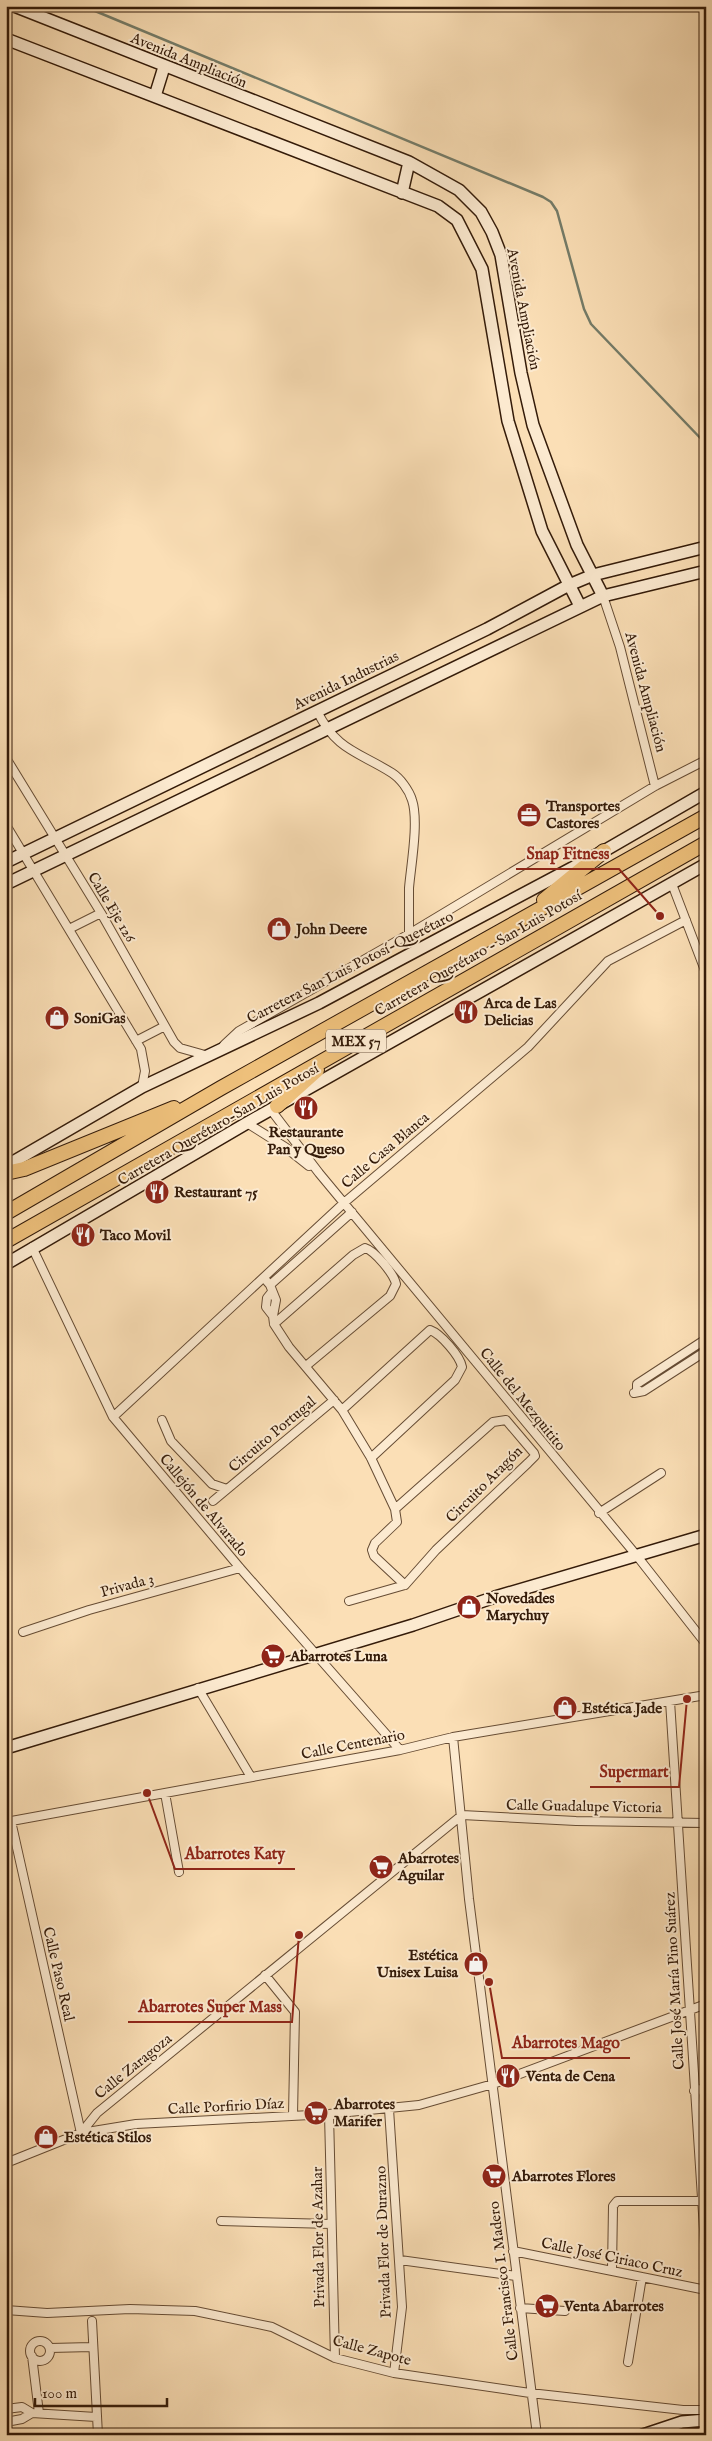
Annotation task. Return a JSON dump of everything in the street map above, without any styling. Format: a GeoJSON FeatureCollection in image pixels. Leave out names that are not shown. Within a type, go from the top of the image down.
{"type":"FeatureCollection","features":[{"type":"Feature","properties":{"kind":"highway","name":"Carretera Querétaro - San Luis Potosí"},"geometry":{"type":"LineString","coordinates":[[6,1213],[221,1088],[706,816]]}},
{"type":"Feature","properties":{"kind":"highway","name":"Carretera Querétaro - San Luis Potosí"},"geometry":{"type":"LineString","coordinates":[[6,1241],[706,843]]}},
{"type":"Feature","properties":{"kind":"highway"},"geometry":{"type":"LineString","coordinates":[[515,924],[604,851]]}},
{"type":"Feature","properties":{"kind":"highway"},"geometry":{"type":"LineString","coordinates":[[274,1108],[336,1053]]}},
{"type":"Feature","properties":{"kind":"highway"},"geometry":{"type":"LineString","coordinates":[[6,1173],[24,1169],[221,1088]]}},
{"type":"Feature","properties":{"kind":"main road","name":"Avenida Ampliación"},"geometry":{"type":"LineString","coordinates":[[14,6],[164,67],[409,162],[459,190],[481,212],[492,232],[501,255],[521,373],[533,425],[577,545],[603,596]]}},
{"type":"Feature","properties":{"kind":"main road"},"geometry":{"type":"LineString","coordinates":[[6,39],[438,206],[457,220],[482,269],[508,422],[542,531],[580,606]]}},
{"type":"Feature","properties":{"kind":"main road"},"geometry":{"type":"LineString","coordinates":[[155,96],[164,67]]}},
{"type":"Feature","properties":{"kind":"main road"},"geometry":{"type":"LineString","coordinates":[[402,192],[409,162]]}},
{"type":"Feature","properties":{"kind":"main road","name":"Avenida Industrias"},"geometry":{"type":"LineString","coordinates":[[6,862],[487,629],[569,585],[593,575],[706,547]]}},
{"type":"Feature","properties":{"kind":"main road"},"geometry":{"type":"LineString","coordinates":[[6,884],[580,606],[603,596],[706,572]]}},
{"type":"Feature","properties":{"kind":"main road","name":"Carretera San Luis Potosí-Querétaro"},"geometry":{"type":"LineString","coordinates":[[6,1166],[142,1087],[205,1055],[319,1002],[604,851],[706,792]]}},
{"type":"Feature","properties":{"kind":"main road","name":"Carretera Querétaro-San Luis Potosí"},"geometry":{"type":"LineString","coordinates":[[6,1264],[32,1247],[247,1123],[706,864]]}},
{"type":"Feature","properties":{"kind":"main road"},"geometry":{"type":"LineString","coordinates":[[6,1748],[80,1727],[198,1688],[316,1654],[495,1597],[706,1535]]}},
{"type":"Feature","properties":{"kind":"main road"},"geometry":{"type":"LineString","coordinates":[[643,2435],[682,2422],[706,2420]]}},
{"type":"Feature","properties":{"kind":"main road"},"geometry":{"type":"LineString","coordinates":[[688,2435],[706,2434]]}},
{"type":"Feature","properties":{"kind":"street","name":"Avenida Ampliación"},"geometry":{"type":"LineString","coordinates":[[603,596],[620,647],[655,786]]}},
{"type":"Feature","properties":{"kind":"street"},"geometry":{"type":"LineString","coordinates":[[317,711],[326,730],[344,748],[393,773],[403,783],[412,800],[414,838],[409,889],[409,934]]}},
{"type":"Feature","properties":{"kind":"street","name":"Calle Eje 126"},"geometry":{"type":"LineString","coordinates":[[6,758],[101,913],[165,1026],[180,1048],[205,1055]]}},
{"type":"Feature","properties":{"kind":"street"},"geometry":{"type":"LineString","coordinates":[[223,1047],[239,1031],[409,934],[655,786],[706,760]]}},
{"type":"Feature","properties":{"kind":"street"},"geometry":{"type":"LineString","coordinates":[[6,825],[141,1049],[145,1071],[142,1087]]}},
{"type":"Feature","properties":{"kind":"street"},"geometry":{"type":"LineString","coordinates":[[672,884],[706,974]]}},
{"type":"Feature","properties":{"kind":"street"},"geometry":{"type":"LineString","coordinates":[[69,929],[101,913]]}},
{"type":"Feature","properties":{"kind":"street","name":"Calle Casa Blanca"},"geometry":{"type":"LineString","coordinates":[[113,1417],[345,1202],[528,1047],[608,961],[686,920]]}},
{"type":"Feature","properties":{"kind":"street"},"geometry":{"type":"LineString","coordinates":[[136,1041],[165,1026]]}},
{"type":"Feature","properties":{"kind":"street","name":"Calle del Mezquitito"},"geometry":{"type":"LineString","coordinates":[[274,1108],[318,1173]]}},
{"type":"Feature","properties":{"kind":"street","name":"Calle del Mezquitito"},"geometry":{"type":"LineString","coordinates":[[247,1123],[286,1147],[318,1173],[345,1202],[706,1644]]}},
{"type":"Feature","properties":{"kind":"street"},"geometry":{"type":"LineString","coordinates":[[270,1289],[352,1212]]}},
{"type":"Feature","properties":{"kind":"street","name":"Callejón de Alvarado"},"geometry":{"type":"LineString","coordinates":[[32,1247],[113,1417],[240,1568],[400,1750]]}},
{"type":"Feature","properties":{"kind":"street"},"geometry":{"type":"LineString","coordinates":[[273,1320],[365,1248],[371,1251],[394,1278],[396,1284],[390,1296],[306,1366]]}},
{"type":"Feature","properties":{"kind":"street"},"geometry":{"type":"LineString","coordinates":[[264,1278],[276,1306],[273,1320],[289,1347],[342,1410],[371,1458],[395,1509],[397,1522],[375,1543],[372,1550],[374,1556],[405,1585]]}},
{"type":"Feature","properties":{"kind":"street"},"geometry":{"type":"LineString","coordinates":[[342,1410],[430,1330],[437,1333],[460,1361],[462,1367],[455,1380],[371,1458]]}},
{"type":"Feature","properties":{"kind":"street"},"geometry":{"type":"LineString","coordinates":[[695,1347],[703,1353],[644,1391],[635,1392],[637,1384],[662,1368],[695,1347],[706,1340]]}},
{"type":"Feature","properties":{"kind":"street"},"geometry":{"type":"LineString","coordinates":[[662,1368],[667,1376]]}},
{"type":"Feature","properties":{"kind":"street","name":"Circuito Portugal"},"geometry":{"type":"LineString","coordinates":[[213,1501],[334,1400]]}},
{"type":"Feature","properties":{"kind":"street","name":"Circuito Aragón"},"geometry":{"type":"LineString","coordinates":[[395,1509],[493,1422],[502,1419],[509,1422],[534,1453],[535,1456],[528,1464],[436,1550],[405,1585]]}},
{"type":"Feature","properties":{"kind":"street","name":"Circuito Portugal"},"geometry":{"type":"LineString","coordinates":[[162,1420],[171,1441],[212,1484],[227,1489]]}},
{"type":"Feature","properties":{"kind":"street"},"geometry":{"type":"LineString","coordinates":[[599,1513],[661,1473]]}},
{"type":"Feature","properties":{"kind":"street","name":"Privada 3"},"geometry":{"type":"LineString","coordinates":[[24,1632],[89,1610],[240,1568]]}},
{"type":"Feature","properties":{"kind":"street"},"geometry":{"type":"LineString","coordinates":[[349,1602],[405,1585]]}},
{"type":"Feature","properties":{"kind":"street"},"geometry":{"type":"LineString","coordinates":[[198,1688],[251,1777]]}},
{"type":"Feature","properties":{"kind":"street","name":"Calle Centenario"},"geometry":{"type":"LineString","coordinates":[[8,1821],[400,1750],[453,1737],[706,1695]]}},
{"type":"Feature","properties":{"kind":"street","name":"Calle José María Pino Suárez"},"geometry":{"type":"LineString","coordinates":[[670,1701],[706,2260]]}},
{"type":"Feature","properties":{"kind":"street","name":"Calle Francisco I. Madero"},"geometry":{"type":"LineString","coordinates":[[453,1737],[469,1899],[530,2393],[537,2435]]}},
{"type":"Feature","properties":{"kind":"street"},"geometry":{"type":"LineString","coordinates":[[165,1793],[179,1872]]}},
{"type":"Feature","properties":{"kind":"street","name":"Calle Guadalupe Victoria"},"geometry":{"type":"LineString","coordinates":[[462,1815],[576,1821],[706,1823]]}},
{"type":"Feature","properties":{"kind":"street","name":"Calle Zaragoza"},"geometry":{"type":"LineString","coordinates":[[81,2133],[97,2113],[462,1815]]}},
{"type":"Feature","properties":{"kind":"street","name":"Calle Paso Real"},"geometry":{"type":"LineString","coordinates":[[8,1821],[81,2133]]}},
{"type":"Feature","properties":{"kind":"street"},"geometry":{"type":"LineString","coordinates":[[265,1975],[295,2012],[293,2116]]}},
{"type":"Feature","properties":{"kind":"street","name":"Calle Porfirio Díaz"},"geometry":{"type":"LineString","coordinates":[[6,2163],[81,2133],[136,2124],[329,2114],[419,2105],[493,2084],[706,2004]]}},
{"type":"Feature","properties":{"kind":"street"},"geometry":{"type":"LineString","coordinates":[[694,2090],[706,2088]]}},
{"type":"Feature","properties":{"kind":"street","name":"Privada Flor de Durazno"},"geometry":{"type":"LineString","coordinates":[[389,2109],[402,2308],[394,2373]]}},
{"type":"Feature","properties":{"kind":"street","name":"Privada Flor de Azahar"},"geometry":{"type":"LineString","coordinates":[[329,2114],[335,2358]]}},
{"type":"Feature","properties":{"kind":"street"},"geometry":{"type":"LineString","coordinates":[[612,2270],[614,2206],[617,2201],[701,2201]]}},
{"type":"Feature","properties":{"kind":"street"},"geometry":{"type":"LineString","coordinates":[[221,2222],[331,2224]]}},
{"type":"Feature","properties":{"kind":"street","name":"Calle José Ciriaco Cruz"},"geometry":{"type":"LineString","coordinates":[[513,2250],[706,2290]]}},
{"type":"Feature","properties":{"kind":"street"},"geometry":{"type":"LineString","coordinates":[[400,2260],[516,2276]]}},
{"type":"Feature","properties":{"kind":"street"},"geometry":{"type":"LineString","coordinates":[[628,2362],[642,2277]]}},
{"type":"Feature","properties":{"kind":"street"},"geometry":{"type":"LineString","coordinates":[[520,2308],[565,2311]]}},
{"type":"Feature","properties":{"kind":"street","name":"Calle Zapote"},"geometry":{"type":"LineString","coordinates":[[6,2310],[47,2313],[130,2309],[195,2311],[272,2327],[335,2358],[394,2373],[530,2393],[683,2410],[706,2410]]}},
{"type":"Feature","properties":{"kind":"street"},"geometry":{"type":"LineString","coordinates":[[92,2321],[98,2435]]}},
{"type":"Feature","properties":{"kind":"street"},"geometry":{"type":"LineString","coordinates":[[32,2356],[38,2360],[45,2360],[50,2355],[50,2348],[46,2342],[40,2341],[34,2344],[30,2350],[36,2413]]}},
{"type":"Feature","properties":{"kind":"street"},"geometry":{"type":"LineString","coordinates":[[50,2348],[92,2347]]}},
{"type":"Feature","properties":{"kind":"street"},"geometry":{"type":"LineString","coordinates":[[6,2409],[22,2407],[36,2413],[96,2417]]}},
{"type":"Feature","properties":{"kind":"street"},"geometry":{"type":"LineString","coordinates":[[6,2422],[22,2419],[36,2413]]}},
{"type":"Feature","properties":{"kind":"waterway"},"geometry":{"type":"LineString","coordinates":[[83,6],[543,197],[551,202],[557,211],[584,309],[591,324],[706,444]]}},
{"type":"Feature","properties":{"kind":"place","name":"Transportes Castores"},"geometry":{"type":"Point","coordinates":[529,815]}},
{"type":"Feature","properties":{"kind":"place","name":"Snap Fitness"},"geometry":{"type":"Point","coordinates":[660,916]}},
{"type":"Feature","properties":{"kind":"place","name":"John Deere"},"geometry":{"type":"Point","coordinates":[279,929]}},
{"type":"Feature","properties":{"kind":"place","name":"Arca de Las Delicias"},"geometry":{"type":"Point","coordinates":[466,1012]}},
{"type":"Feature","properties":{"kind":"place","name":"SoniGas"},"geometry":{"type":"Point","coordinates":[57,1018]}},
{"type":"Feature","properties":{"kind":"place","name":"Restaurante Pan y Queso"},"geometry":{"type":"Point","coordinates":[306,1108]}},
{"type":"Feature","properties":{"kind":"place","name":"Restaurant 75"},"geometry":{"type":"Point","coordinates":[157,1192]}},
{"type":"Feature","properties":{"kind":"place","name":"Taco Movil"},"geometry":{"type":"Point","coordinates":[83,1235]}},
{"type":"Feature","properties":{"kind":"place","name":"Novedades Marychuy"},"geometry":{"type":"Point","coordinates":[469,1607]}},
{"type":"Feature","properties":{"kind":"place","name":"Abarrotes Luna"},"geometry":{"type":"Point","coordinates":[273,1656]}},
{"type":"Feature","properties":{"kind":"place","name":"Supermart"},"geometry":{"type":"Point","coordinates":[687,1699]}},
{"type":"Feature","properties":{"kind":"place","name":"Estética Jade"},"geometry":{"type":"Point","coordinates":[565,1708]}},
{"type":"Feature","properties":{"kind":"place","name":"Abarrotes Katy"},"geometry":{"type":"Point","coordinates":[147,1793]}},
{"type":"Feature","properties":{"kind":"place","name":"Abarrotes Aguilar"},"geometry":{"type":"Point","coordinates":[381,1867]}},
{"type":"Feature","properties":{"kind":"place","name":"Abarrotes Super Mass"},"geometry":{"type":"Point","coordinates":[299,1935]}},
{"type":"Feature","properties":{"kind":"place","name":"Estética Unisex Luisa"},"geometry":{"type":"Point","coordinates":[476,1964]}},
{"type":"Feature","properties":{"kind":"place","name":"Abarrotes Mago"},"geometry":{"type":"Point","coordinates":[489,1982]}},
{"type":"Feature","properties":{"kind":"place","name":"Venta de Cena"},"geometry":{"type":"Point","coordinates":[508,2076]}},
{"type":"Feature","properties":{"kind":"place","name":"Abarrotes Marifer"},"geometry":{"type":"Point","coordinates":[316,2113]}},
{"type":"Feature","properties":{"kind":"place","name":"Estética Stilos"},"geometry":{"type":"Point","coordinates":[46,2137]}},
{"type":"Feature","properties":{"kind":"place","name":"Abarrotes Flores"},"geometry":{"type":"Point","coordinates":[494,2176]}},
{"type":"Feature","properties":{"kind":"place","name":"Venta Abarrotes"},"geometry":{"type":"Point","coordinates":[547,2306]}}]}
